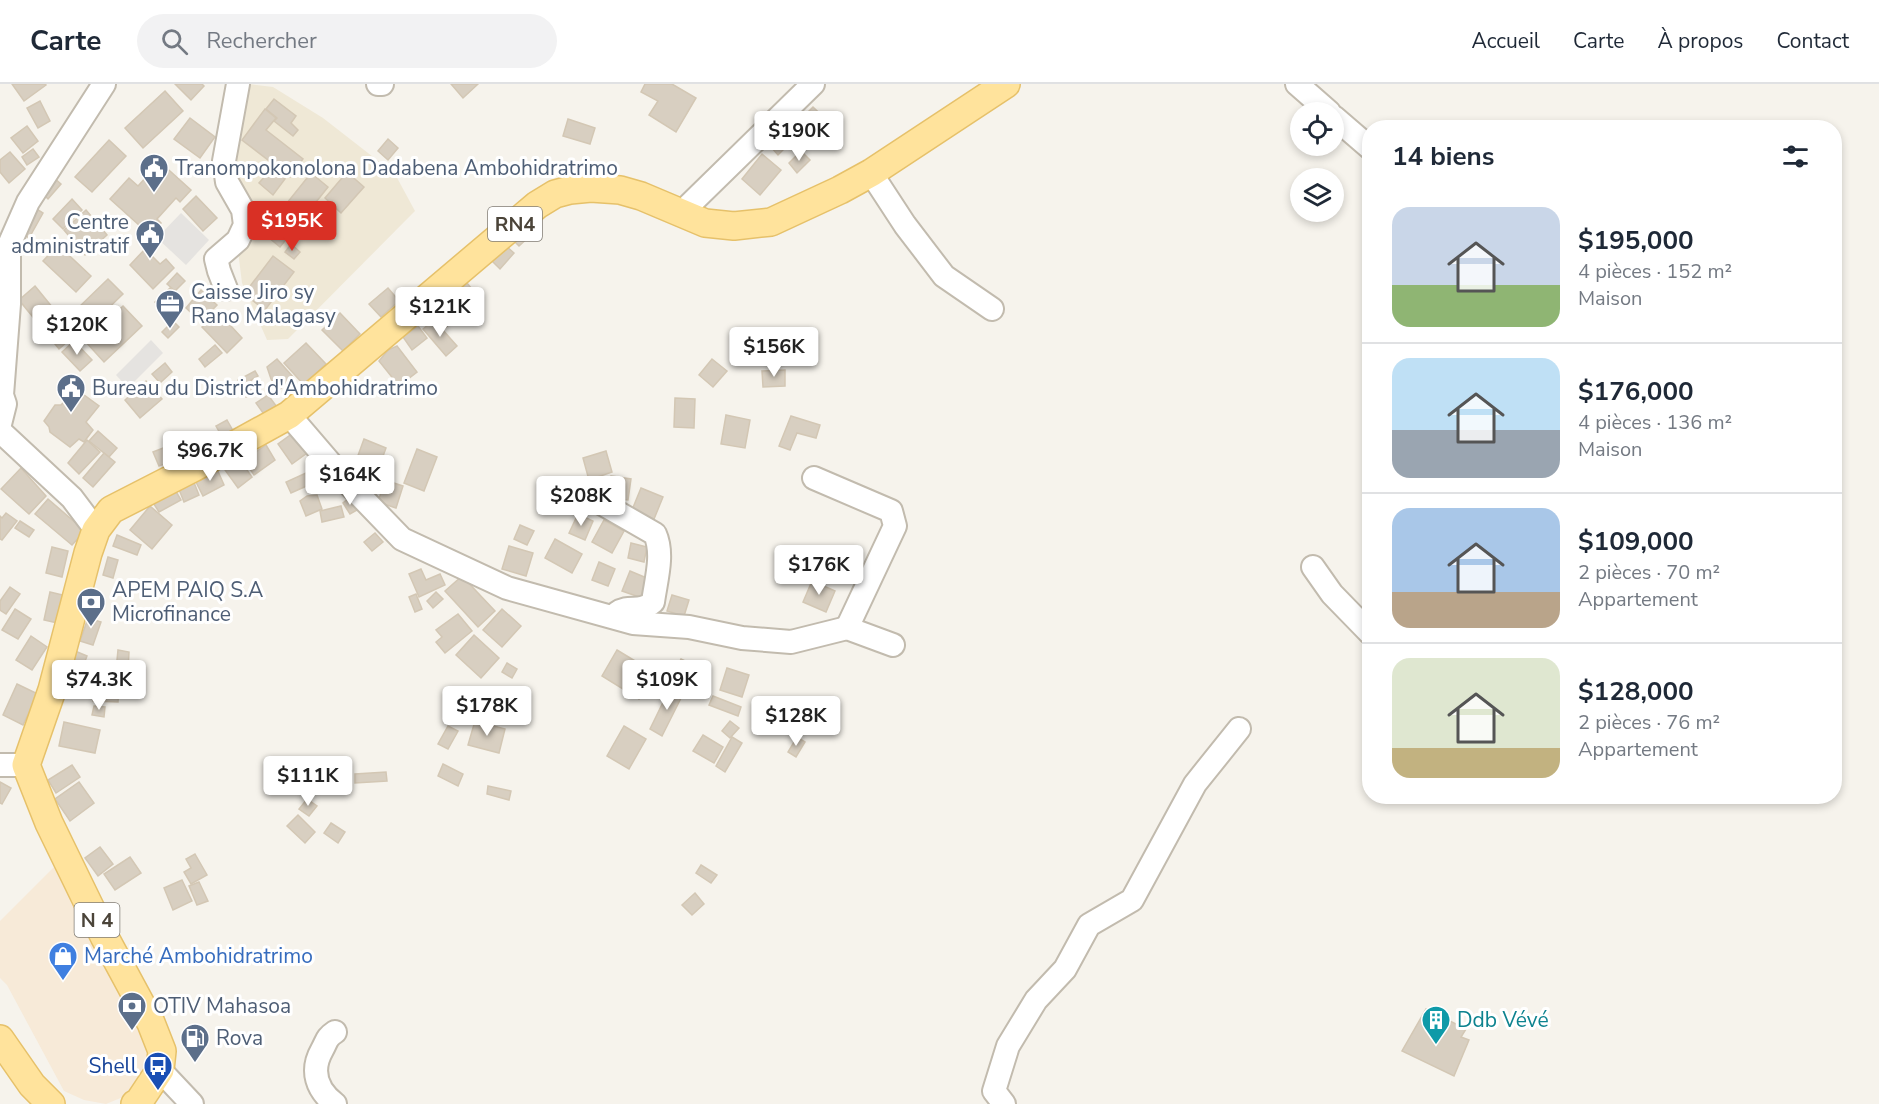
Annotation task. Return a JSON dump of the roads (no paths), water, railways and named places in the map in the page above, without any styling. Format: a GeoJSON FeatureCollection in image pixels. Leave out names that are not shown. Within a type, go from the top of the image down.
{"type":"FeatureCollection","features":[{"type":"Feature","properties":{"kind":"main road","name":"RN4"},"geometry":{"type":"LineString","coordinates":[[98,531],[193,468],[289,415],[537,205],[555,194],[591,188],[620,190],[641,196],[705,224],[734,226],[771,222],[840,190],[870,173],[1006,84]]}},
{"type":"Feature","properties":{"kind":"main road","name":"N 4"},"geometry":{"type":"LineString","coordinates":[[98,531],[52,690],[13,765],[58,842],[104,936],[151,1023],[162,1051],[159,1070]]}},
{"type":"Feature","properties":{"kind":"main road"},"geometry":{"type":"LineString","coordinates":[[0,1039],[32,1085],[51,1104]]}},
{"type":"Feature","properties":{"kind":"main road"},"geometry":{"type":"LineString","coordinates":[[135,1104],[138,1103],[159,1070]]}},
{"type":"Feature","properties":{"kind":"street"},"geometry":{"type":"LineString","coordinates":[[0,424],[5,405],[2,395],[8,315],[9,245],[28,202],[104,84]]}},
{"type":"Feature","properties":{"kind":"street"},"geometry":{"type":"LineString","coordinates":[[226,289],[216,259],[238,240],[245,225],[243,210],[227,182],[224,161],[238,84]]}},
{"type":"Feature","properties":{"kind":"street"},"geometry":{"type":"LineString","coordinates":[[680,214],[813,84]]}},
{"type":"Feature","properties":{"kind":"street"},"geometry":{"type":"LineString","coordinates":[[1298,84],[1318,102]]}},
{"type":"Feature","properties":{"kind":"street"},"geometry":{"type":"LineString","coordinates":[[1344,126],[1362,141]]}},
{"type":"Feature","properties":{"kind":"street"},"geometry":{"type":"LineString","coordinates":[[870,173],[905,225],[944,276],[993,309]]}},
{"type":"Feature","properties":{"kind":"street"},"geometry":{"type":"LineString","coordinates":[[289,415],[343,478],[402,539],[507,588],[633,623],[689,627],[742,638],[791,642],[846,628],[893,645]]}},
{"type":"Feature","properties":{"kind":"street"},"geometry":{"type":"LineString","coordinates":[[0,430],[72,498],[98,531]]}},
{"type":"Feature","properties":{"kind":"street"},"geometry":{"type":"LineString","coordinates":[[814,478],[891,511],[895,526],[846,628]]}},
{"type":"Feature","properties":{"kind":"street"},"geometry":{"type":"LineString","coordinates":[[587,495],[655,534],[659,542],[653,602],[645,608],[623,609],[614,618]]}},
{"type":"Feature","properties":{"kind":"street"},"geometry":{"type":"LineString","coordinates":[[1313,567],[1332,594],[1362,625]]}},
{"type":"Feature","properties":{"kind":"street"},"geometry":{"type":"LineString","coordinates":[[1004,1104],[994,1091],[1008,1046],[1036,1000],[1065,969],[1089,925],[1132,900],[1195,784],[1239,729]]}},
{"type":"Feature","properties":{"kind":"street"},"geometry":{"type":"LineString","coordinates":[[335,1032],[327,1037],[316,1061],[315,1074],[319,1087],[335,1104]]}},
{"type":"Feature","properties":{"kind":"street"},"geometry":{"type":"LineString","coordinates":[[159,1070],[192,1104]]}},
{"type":"Feature","properties":{"kind":"place","name":"Tranompokonolona Dadabena Ambohidratrimo"},"geometry":{"type":"Point","coordinates":[154,194]}},
{"type":"Feature","properties":{"kind":"place","name":"Centre administratif"},"geometry":{"type":"Point","coordinates":[150,260]}},
{"type":"Feature","properties":{"kind":"place","name":"Caisse Jiro sy Rano Malagasy"},"geometry":{"type":"Point","coordinates":[170,330]}},
{"type":"Feature","properties":{"kind":"place","name":"Bureau du District d'Ambohidratrimo"},"geometry":{"type":"Point","coordinates":[71,414]}},
{"type":"Feature","properties":{"kind":"place","name":"APEM PAIQ S.A Microfinance"},"geometry":{"type":"Point","coordinates":[91,628]}},
{"type":"Feature","properties":{"kind":"place","name":"Marché Ambohidratrimo"},"geometry":{"type":"Point","coordinates":[63,982]}},
{"type":"Feature","properties":{"kind":"place","name":"OTIV Mahasoa"},"geometry":{"type":"Point","coordinates":[132,1032]}},
{"type":"Feature","properties":{"kind":"place","name":"Ddb Vévé"},"geometry":{"type":"Point","coordinates":[1436,1046]}},
{"type":"Feature","properties":{"kind":"place","name":"Rova"},"geometry":{"type":"Point","coordinates":[195,1064]}},
{"type":"Feature","properties":{"kind":"place","name":"Shell"},"geometry":{"type":"Point","coordinates":[158,1092]}}]}
